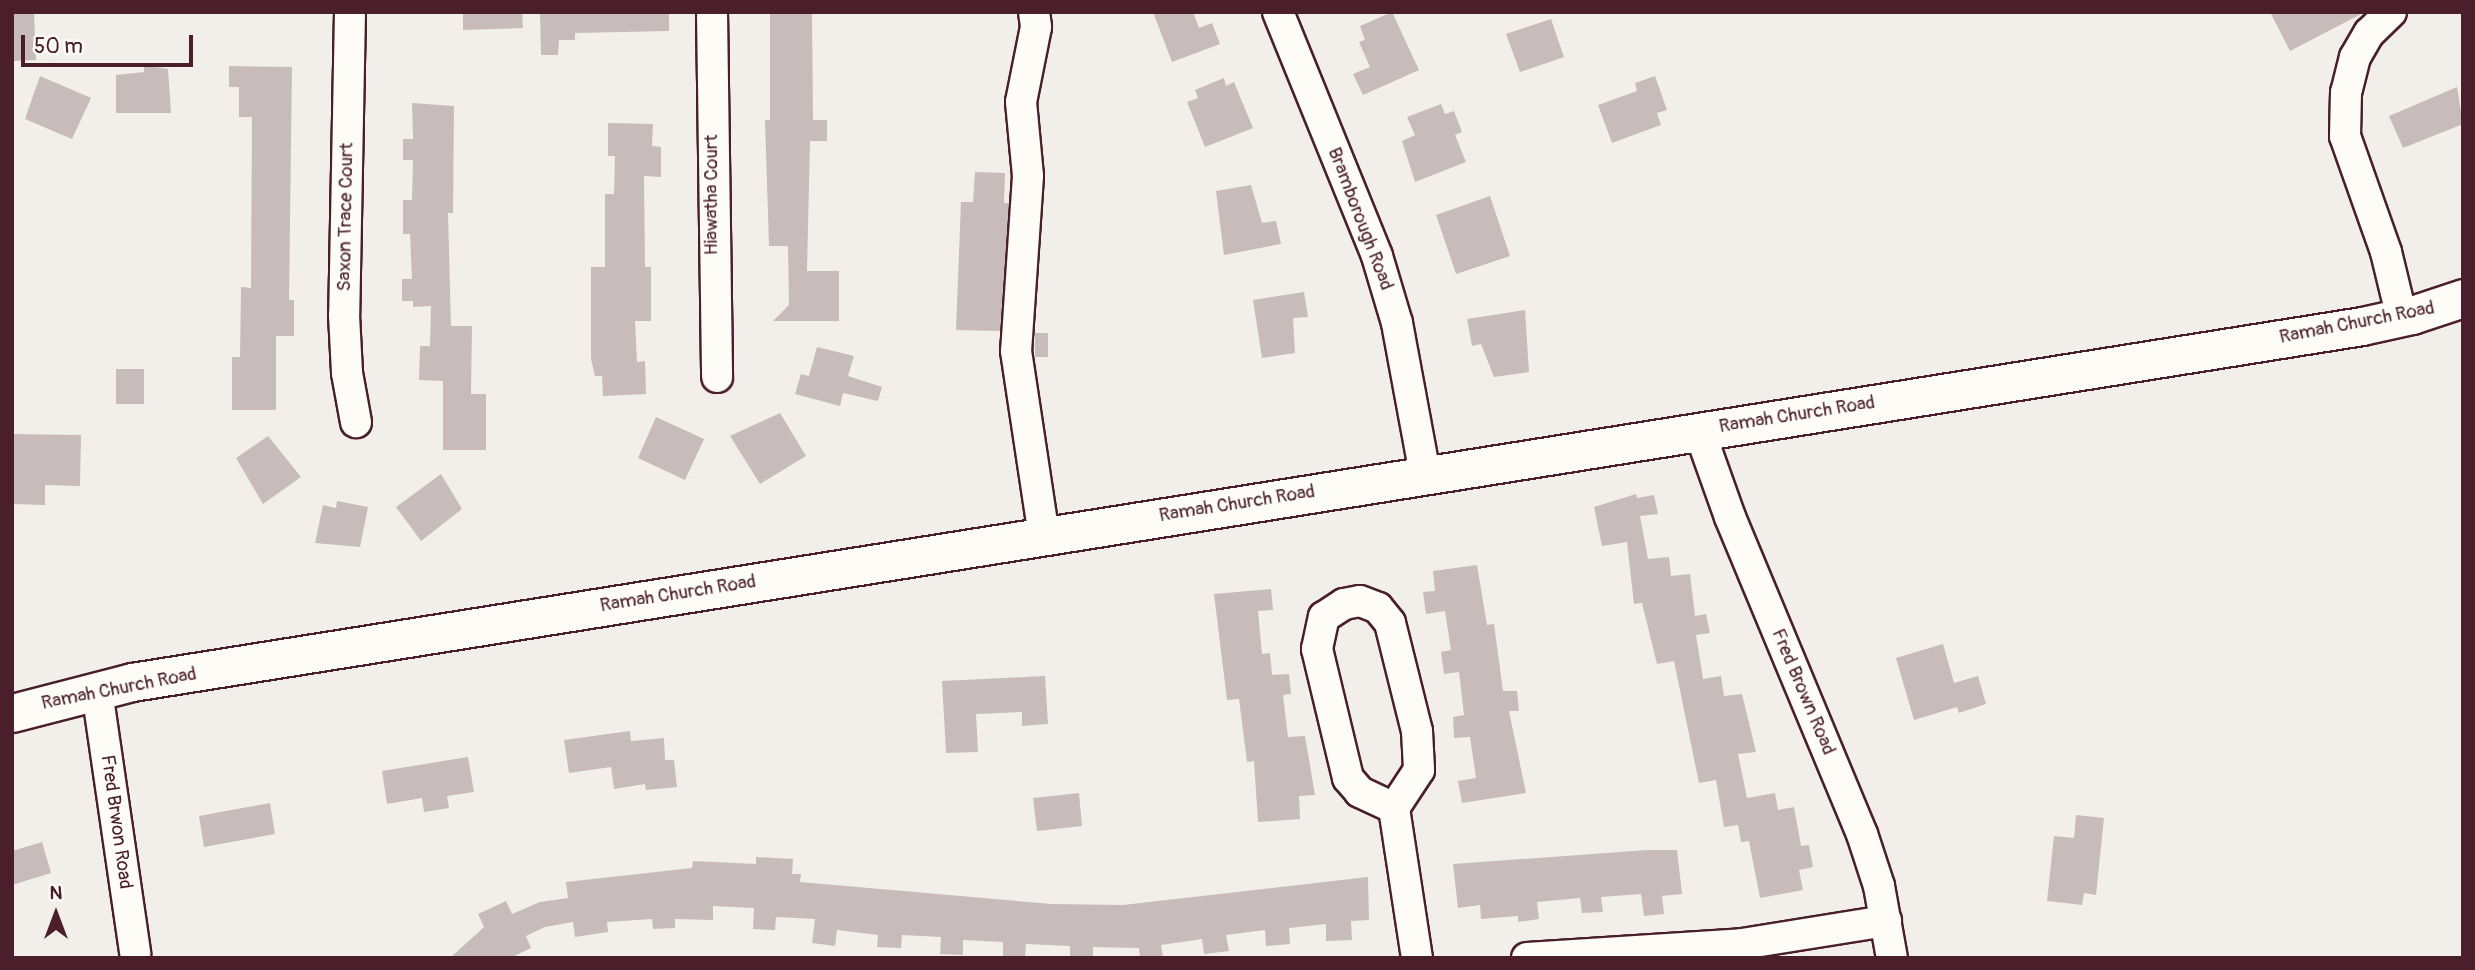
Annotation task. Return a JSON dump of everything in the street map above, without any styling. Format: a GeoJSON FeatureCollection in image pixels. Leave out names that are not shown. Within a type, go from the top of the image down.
{"type":"FeatureCollection","features":[{"type":"Feature","properties":{"kind":"main road","name":"Ramah Church Road"},"geometry":{"type":"LineString","coordinates":[[12,713],[97,691],[2402,318],[2463,298]]}},
{"type":"Feature","properties":{"kind":"street","name":"Saxon Trace Court"},"geometry":{"type":"LineString","coordinates":[[350,12],[344,315],[346,373],[356,422]]}},
{"type":"Feature","properties":{"kind":"street","name":"Hiawatha Court"},"geometry":{"type":"LineString","coordinates":[[712,12],[717,377]]}},
{"type":"Feature","properties":{"kind":"street"},"geometry":{"type":"LineString","coordinates":[[1034,12],[1036,27],[1021,102],[1028,176],[1016,351],[1044,536]]}},
{"type":"Feature","properties":{"kind":"street","name":"Bramborough Road"},"geometry":{"type":"LineString","coordinates":[[1278,12],[1377,256],[1396,323],[1425,474]]}},
{"type":"Feature","properties":{"kind":"street"},"geometry":{"type":"LineString","coordinates":[[2392,12],[2369,33],[2355,57],[2346,92],[2345,136],[2386,253],[2402,318]]}},
{"type":"Feature","properties":{"kind":"street","name":"Fred Brown Road"},"geometry":{"type":"LineString","coordinates":[[1699,430],[1730,517],[1862,834],[1886,921],[1892,958]]}},
{"type":"Feature","properties":{"kind":"street"},"geometry":{"type":"LineString","coordinates":[[1394,808],[1360,792],[1348,778],[1317,649],[1324,617],[1344,604],[1360,601],[1378,608],[1390,623],[1416,731],[1419,770],[1394,808],[1418,958]]}},
{"type":"Feature","properties":{"kind":"street","name":"Fred Brwon Road"},"geometry":{"type":"LineString","coordinates":[[97,691],[135,953]]}},
{"type":"Feature","properties":{"kind":"street"},"geometry":{"type":"LineString","coordinates":[[1527,958],[1742,944],[1886,921]]}},
{"type":"Feature","properties":{"kind":"building"},"geometry":{"type":"Polygon","coordinates":[[[12,12],[34,12],[36,60],[12,61],[12,12]]]}},
{"type":"Feature","properties":{"kind":"building"},"geometry":{"type":"Polygon","coordinates":[[[463,12],[522,12],[523,28],[463,30],[463,12]]]}},
{"type":"Feature","properties":{"kind":"building"},"geometry":{"type":"Polygon","coordinates":[[[540,12],[669,12],[669,31],[575,33],[575,40],[559,40],[558,55],[541,55],[540,12]]]}},
{"type":"Feature","properties":{"kind":"building"},"geometry":{"type":"Polygon","coordinates":[[[770,12],[812,12],[813,120],[827,120],[827,141],[810,141],[807,271],[839,271],[839,321],[773,321],[789,305],[788,246],[769,246],[765,120],[770,120],[770,12]]]}},
{"type":"Feature","properties":{"kind":"building"},"geometry":{"type":"Polygon","coordinates":[[[1153,12],[1193,12],[1199,28],[1212,23],[1220,44],[1172,62],[1153,12]]]}},
{"type":"Feature","properties":{"kind":"building"},"geometry":{"type":"Polygon","coordinates":[[[1392,12],[1419,70],[1363,95],[1353,74],[1370,67],[1359,42],[1365,40],[1360,26],[1392,12]]]}},
{"type":"Feature","properties":{"kind":"building"},"geometry":{"type":"Polygon","coordinates":[[[2270,12],[2365,12],[2290,51],[2270,12]]]}},
{"type":"Feature","properties":{"kind":"building"},"geometry":{"type":"Polygon","coordinates":[[[1551,19],[1564,57],[1520,72],[1506,34],[1551,19]]]}},
{"type":"Feature","properties":{"kind":"building"},"geometry":{"type":"Polygon","coordinates":[[[144,65],[168,69],[171,113],[116,113],[116,75],[144,72],[144,65]]]}},
{"type":"Feature","properties":{"kind":"building"},"geometry":{"type":"Polygon","coordinates":[[[229,66],[292,67],[289,300],[294,300],[294,336],[276,336],[276,410],[232,410],[232,357],[240,357],[241,287],[251,288],[252,117],[239,117],[239,87],[229,87],[229,66]]]}},
{"type":"Feature","properties":{"kind":"building"},"geometry":{"type":"Polygon","coordinates":[[[40,76],[91,98],[72,139],[25,119],[40,76]]]}},
{"type":"Feature","properties":{"kind":"building"},"geometry":{"type":"Polygon","coordinates":[[[1655,76],[1667,110],[1657,113],[1661,125],[1612,143],[1598,105],[1637,91],[1635,83],[1655,76]]]}},
{"type":"Feature","properties":{"kind":"building"},"geometry":{"type":"Polygon","coordinates":[[[1224,78],[1226,86],[1234,82],[1253,128],[1205,147],[1187,102],[1198,98],[1195,90],[1224,78]]]}},
{"type":"Feature","properties":{"kind":"building"},"geometry":{"type":"Polygon","coordinates":[[[2457,87],[2463,124],[2403,148],[2389,116],[2457,87]]]}},
{"type":"Feature","properties":{"kind":"building"},"geometry":{"type":"Polygon","coordinates":[[[412,103],[454,106],[453,213],[448,213],[451,326],[472,326],[471,394],[486,394],[486,450],[443,450],[443,381],[419,380],[420,346],[430,346],[431,306],[413,307],[413,301],[402,301],[402,279],[412,279],[410,234],[403,234],[403,200],[412,200],[413,160],[403,160],[403,139],[413,139],[412,103]]]}},
{"type":"Feature","properties":{"kind":"building"},"geometry":{"type":"Polygon","coordinates":[[[1441,104],[1445,114],[1454,111],[1462,132],[1455,135],[1466,162],[1415,182],[1402,141],[1415,135],[1407,117],[1441,104]]]}},
{"type":"Feature","properties":{"kind":"building"},"geometry":{"type":"Polygon","coordinates":[[[608,123],[653,124],[652,146],[661,147],[661,177],[644,176],[645,267],[651,267],[651,321],[635,321],[637,362],[645,361],[646,394],[603,396],[602,376],[595,376],[591,359],[591,267],[605,267],[605,194],[614,194],[615,156],[608,156],[608,123]]]}},
{"type":"Feature","properties":{"kind":"building"},"geometry":{"type":"Polygon","coordinates":[[[975,172],[1005,173],[1004,203],[1009,203],[1000,331],[956,330],[961,202],[973,202],[975,172]]]}},
{"type":"Feature","properties":{"kind":"building"},"geometry":{"type":"Polygon","coordinates":[[[1251,185],[1262,223],[1276,221],[1281,244],[1224,255],[1216,191],[1251,185]]]}},
{"type":"Feature","properties":{"kind":"building"},"geometry":{"type":"Polygon","coordinates":[[[1490,196],[1510,256],[1456,274],[1436,215],[1490,196]]]}},
{"type":"Feature","properties":{"kind":"building"},"geometry":{"type":"Polygon","coordinates":[[[1304,292],[1308,317],[1293,318],[1295,353],[1262,358],[1253,300],[1304,292]]]}},
{"type":"Feature","properties":{"kind":"building"},"geometry":{"type":"Polygon","coordinates":[[[1525,310],[1529,372],[1494,377],[1481,344],[1472,346],[1467,319],[1525,310]]]}},
{"type":"Feature","properties":{"kind":"building"},"geometry":{"type":"Polygon","coordinates":[[[1035,333],[1048,333],[1048,357],[1035,357],[1035,333]]]}},
{"type":"Feature","properties":{"kind":"building"},"geometry":{"type":"Polygon","coordinates":[[[817,347],[854,356],[848,376],[882,387],[878,401],[843,393],[840,406],[795,394],[801,374],[809,376],[817,347]]]}},
{"type":"Feature","properties":{"kind":"building"},"geometry":{"type":"Polygon","coordinates":[[[116,369],[144,369],[144,404],[116,404],[116,369]]]}},
{"type":"Feature","properties":{"kind":"building"},"geometry":{"type":"Polygon","coordinates":[[[780,413],[806,456],[760,484],[730,436],[780,413]]]}},
{"type":"Feature","properties":{"kind":"building"},"geometry":{"type":"Polygon","coordinates":[[[656,417],[704,439],[685,480],[638,458],[656,417]]]}},
{"type":"Feature","properties":{"kind":"building"},"geometry":{"type":"Polygon","coordinates":[[[12,434],[81,435],[80,486],[45,485],[45,505],[12,504],[12,434]]]}},
{"type":"Feature","properties":{"kind":"building"},"geometry":{"type":"Polygon","coordinates":[[[268,436],[301,477],[263,504],[236,458],[268,436]]]}},
{"type":"Feature","properties":{"kind":"building"},"geometry":{"type":"Polygon","coordinates":[[[441,474],[462,509],[421,541],[396,507],[441,474]]]}},
{"type":"Feature","properties":{"kind":"building"},"geometry":{"type":"Polygon","coordinates":[[[1636,494],[1637,498],[1654,495],[1658,514],[1640,516],[1648,559],[1669,557],[1671,576],[1690,574],[1695,616],[1706,614],[1710,633],[1696,635],[1703,679],[1721,676],[1724,696],[1742,694],[1756,752],[1738,754],[1747,798],[1775,793],[1778,810],[1794,807],[1801,846],[1809,845],[1813,867],[1799,870],[1803,890],[1760,898],[1749,841],[1741,842],[1738,825],[1724,827],[1716,780],[1699,783],[1674,661],[1657,664],[1642,603],[1634,604],[1627,542],[1602,546],[1594,507],[1636,494]]]}},
{"type":"Feature","properties":{"kind":"building"},"geometry":{"type":"Polygon","coordinates":[[[337,501],[368,507],[360,547],[315,543],[323,505],[336,508],[337,501]]]}},
{"type":"Feature","properties":{"kind":"building"},"geometry":{"type":"Polygon","coordinates":[[[1477,565],[1487,625],[1494,624],[1503,691],[1517,691],[1519,711],[1509,711],[1526,793],[1462,803],[1458,781],[1476,778],[1470,737],[1454,738],[1453,717],[1464,715],[1459,672],[1444,674],[1441,652],[1451,650],[1445,611],[1426,614],[1423,592],[1435,591],[1433,571],[1477,565]]]}},
{"type":"Feature","properties":{"kind":"building"},"geometry":{"type":"Polygon","coordinates":[[[1271,589],[1273,610],[1258,611],[1262,654],[1270,653],[1272,675],[1289,674],[1291,694],[1283,695],[1288,737],[1305,736],[1315,795],[1299,796],[1300,819],[1258,822],[1254,761],[1247,762],[1239,699],[1227,700],[1214,594],[1271,589]]]}},
{"type":"Feature","properties":{"kind":"building"},"geometry":{"type":"Polygon","coordinates":[[[1943,644],[1954,683],[1978,676],[1986,704],[1959,713],[1957,707],[1914,720],[1896,658],[1943,644]]]}},
{"type":"Feature","properties":{"kind":"building"},"geometry":{"type":"Polygon","coordinates":[[[1045,676],[1048,724],[1022,726],[1022,712],[976,714],[978,752],[946,753],[942,681],[1045,676]]]}},
{"type":"Feature","properties":{"kind":"building"},"geometry":{"type":"Polygon","coordinates":[[[630,731],[631,741],[664,738],[665,760],[674,760],[677,787],[646,790],[645,784],[614,789],[611,767],[569,773],[564,740],[630,731]]]}},
{"type":"Feature","properties":{"kind":"building"},"geometry":{"type":"Polygon","coordinates":[[[468,757],[474,792],[447,796],[449,808],[424,812],[422,798],[387,804],[382,771],[468,757]]]}},
{"type":"Feature","properties":{"kind":"building"},"geometry":{"type":"Polygon","coordinates":[[[1079,793],[1082,826],[1037,831],[1033,798],[1079,793]]]}},
{"type":"Feature","properties":{"kind":"building"},"geometry":{"type":"Polygon","coordinates":[[[270,803],[275,834],[204,847],[199,816],[270,803]]]}},
{"type":"Feature","properties":{"kind":"building"},"geometry":{"type":"Polygon","coordinates":[[[2076,815],[2104,818],[2096,895],[2084,893],[2082,905],[2047,901],[2054,836],[2074,838],[2076,815]]]}},
{"type":"Feature","properties":{"kind":"building"},"geometry":{"type":"Polygon","coordinates":[[[42,842],[51,873],[12,885],[12,851],[42,842]]]}},
{"type":"Feature","properties":{"kind":"building"},"geometry":{"type":"Polygon","coordinates":[[[1677,850],[1682,894],[1662,896],[1664,914],[1644,916],[1641,894],[1601,897],[1603,912],[1582,913],[1580,898],[1537,902],[1539,919],[1518,922],[1518,916],[1481,919],[1480,905],[1458,908],[1453,864],[1677,850]]]}},
{"type":"Feature","properties":{"kind":"building"},"geometry":{"type":"Polygon","coordinates":[[[756,857],[793,859],[792,874],[801,874],[800,882],[1051,904],[1123,905],[1368,877],[1369,920],[1351,921],[1352,940],[1326,941],[1326,924],[1289,928],[1290,944],[1266,946],[1265,930],[1226,935],[1229,951],[1204,954],[1202,939],[1161,945],[1163,958],[1140,958],[1139,948],[1093,947],[1093,958],[1070,958],[1070,946],[1026,944],[1025,958],[1003,956],[1003,942],[963,940],[963,955],[940,954],[941,937],[902,935],[901,948],[877,947],[878,935],[837,930],[835,946],[812,943],[815,919],[776,917],[775,930],[753,929],[754,908],[713,906],[713,920],[675,919],[675,928],[653,929],[652,919],[607,922],[608,932],[575,937],[573,922],[545,927],[526,936],[531,948],[510,958],[450,958],[484,927],[478,914],[506,901],[512,914],[540,902],[568,898],[566,882],[692,868],[693,861],[756,864],[756,857]]]}}]}
